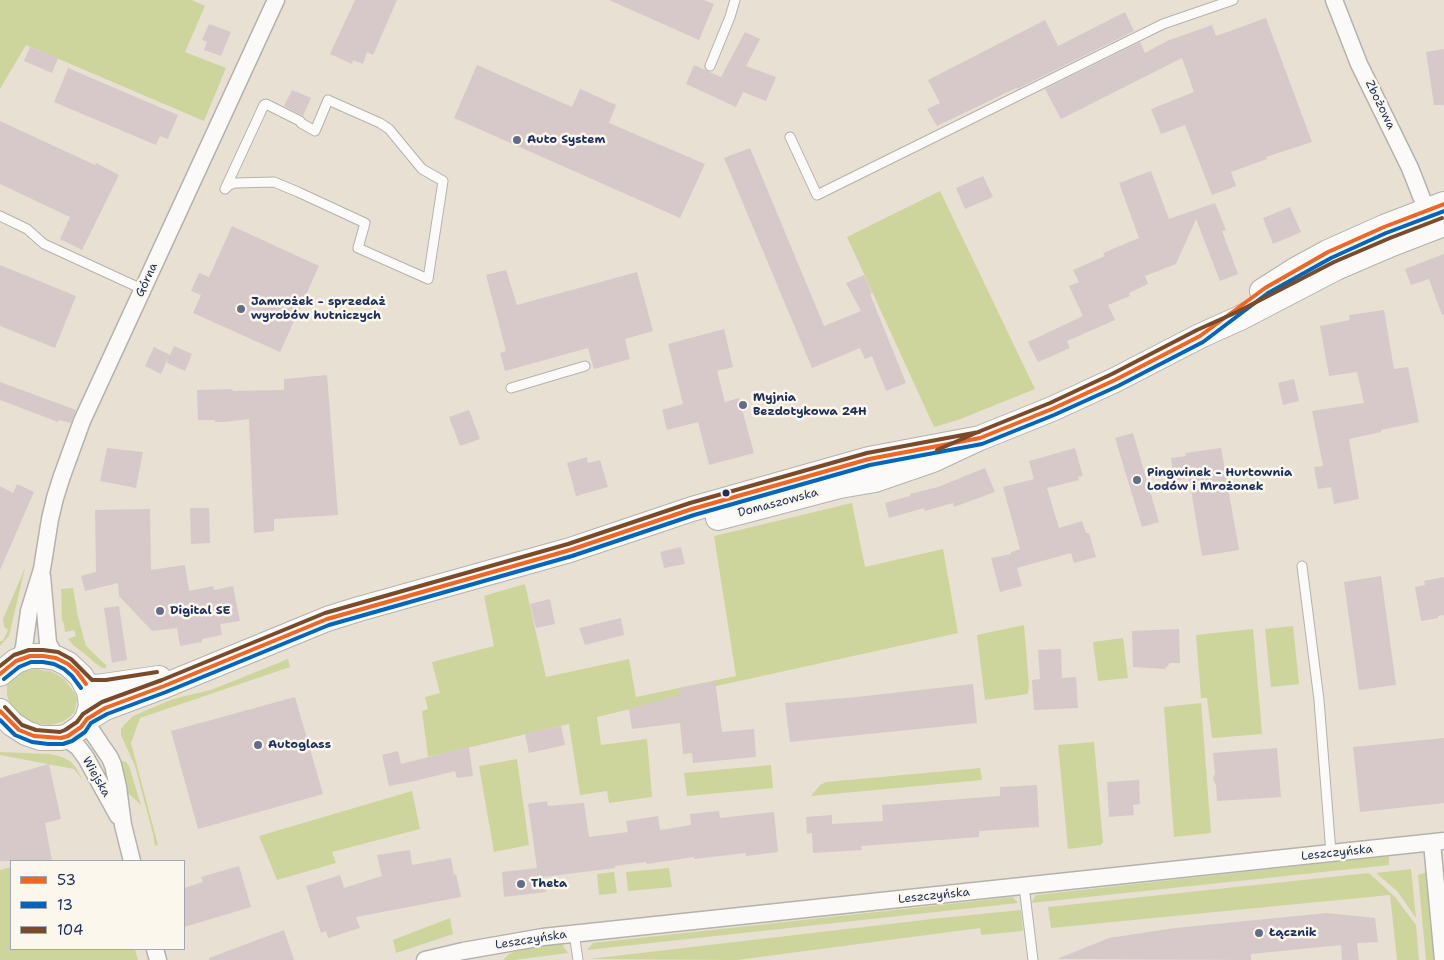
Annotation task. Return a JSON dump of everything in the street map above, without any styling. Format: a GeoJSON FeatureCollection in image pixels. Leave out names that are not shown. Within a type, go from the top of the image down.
{"type":"FeatureCollection","features":[{"type":"Feature","properties":{"kind":"street","name":"Górna"},"geometry":{"type":"LineString","coordinates":[[8,667],[22,653],[28,611],[42,569],[50,519],[62,476],[82,421],[276,0]]}},
{"type":"Feature","properties":{"kind":"street","name":"Zbożowa"},"geometry":{"type":"LineString","coordinates":[[1334,0],[1359,64],[1410,168],[1437,217]]}},
{"type":"Feature","properties":{"kind":"street","name":"Domaszowska"},"geometry":{"type":"LineString","coordinates":[[61,738],[81,728],[87,719],[105,708],[351,611],[570,550],[606,546],[695,525],[840,486],[875,480],[938,457],[1115,380],[1336,268],[1380,249],[1437,217]]}},
{"type":"Feature","properties":{"kind":"street","name":"Górna"},"geometry":{"type":"LineString","coordinates":[[42,569],[48,643],[56,658]]}},
{"type":"Feature","properties":{"kind":"street"},"geometry":{"type":"LineString","coordinates":[[8,667],[35,655],[63,661],[73,668],[86,684],[91,699],[90,712],[87,719]]}},
{"type":"Feature","properties":{"kind":"street","name":"Domaszowska"},"geometry":{"type":"LineString","coordinates":[[86,684],[97,687],[200,671]]}},
{"type":"Feature","properties":{"kind":"street"},"geometry":{"type":"LineString","coordinates":[[0,711],[12,724],[26,733],[40,738],[61,738]]}},
{"type":"Feature","properties":{"kind":"street","name":"Wiejska"},"geometry":{"type":"LineString","coordinates":[[87,719],[90,730],[113,765],[123,825],[132,860]]}},
{"type":"Feature","properties":{"kind":"street","name":"Wiejska"},"geometry":{"type":"LineString","coordinates":[[61,738],[68,740],[78,747],[86,758],[123,825]]}},
{"type":"Feature","properties":{"kind":"street","name":"Leszczyńska"},"geometry":{"type":"LineString","coordinates":[[425,960],[491,953],[543,937],[574,933],[1438,842]]}},
{"type":"Feature","properties":{"kind":"street"},"geometry":{"type":"LineString","coordinates":[[1438,842],[1444,960]]}},
{"type":"Feature","properties":{"kind":"lane"},"geometry":{"type":"LineString","coordinates":[[710,66],[735,0]]}},
{"type":"Feature","properties":{"kind":"lane"},"geometry":{"type":"LineString","coordinates":[[790,137],[817,195],[1163,24],[1233,0]]}},
{"type":"Feature","properties":{"kind":"lane"},"geometry":{"type":"LineString","coordinates":[[328,100],[390,129],[422,169],[443,182],[428,279],[358,248],[365,223],[298,192],[274,182],[233,183],[225,189],[264,105],[266,104],[300,121],[315,131],[328,100]]}},
{"type":"Feature","properties":{"kind":"lane"},"geometry":{"type":"LineString","coordinates":[[0,216],[26,229],[44,244],[142,289]]}},
{"type":"Feature","properties":{"kind":"lane"},"geometry":{"type":"LineString","coordinates":[[511,388],[585,366]]}},
{"type":"Feature","properties":{"kind":"lane"},"geometry":{"type":"LineString","coordinates":[[1302,566],[1319,700],[1331,854]]}},
{"type":"Feature","properties":{"kind":"lane"},"geometry":{"type":"LineString","coordinates":[[1024,886],[1033,960]]}},
{"type":"Feature","properties":{"kind":"lane"},"geometry":{"type":"LineString","coordinates":[[574,933],[578,960]]}},
{"type":"Feature","properties":{"kind":"green space"},"geometry":{"type":"Polygon","coordinates":[[[0,0],[192,0],[205,6],[185,52],[226,68],[204,121],[26,45],[0,89],[0,0]]]}},
{"type":"Feature","properties":{"kind":"green space"},"geometry":{"type":"Polygon","coordinates":[[[940,191],[1035,389],[958,420],[934,427],[847,237],[940,191]]]}},
{"type":"Feature","properties":{"kind":"green space"},"geometry":{"type":"Polygon","coordinates":[[[852,503],[865,567],[943,549],[958,633],[680,694],[680,697],[597,717],[601,745],[647,739],[652,797],[609,803],[607,791],[580,795],[569,724],[428,757],[422,711],[428,709],[425,697],[440,693],[432,662],[494,646],[484,596],[525,584],[546,677],[629,659],[636,697],[736,676],[714,536],[852,503]]]}},
{"type":"Feature","properties":{"kind":"green space"},"geometry":{"type":"Polygon","coordinates":[[[25,568],[9,636],[0,646],[0,641],[3,641],[8,630],[4,627],[3,619],[25,568]]]}},
{"type":"Feature","properties":{"kind":"green space"},"geometry":{"type":"Polygon","coordinates":[[[73,588],[86,646],[106,665],[106,668],[102,668],[73,645],[68,639],[76,636],[74,630],[65,632],[62,620],[61,589],[73,588]]]}},
{"type":"Feature","properties":{"kind":"green space"},"geometry":{"type":"Polygon","coordinates":[[[1024,625],[1029,685],[1028,694],[985,700],[977,635],[1024,625]]]}},
{"type":"Feature","properties":{"kind":"green space"},"geometry":{"type":"Polygon","coordinates":[[[1293,626],[1299,684],[1271,687],[1265,629],[1293,626]]]}},
{"type":"Feature","properties":{"kind":"green space"},"geometry":{"type":"Polygon","coordinates":[[[1253,629],[1262,734],[1212,738],[1207,698],[1201,698],[1196,635],[1253,629]]]}},
{"type":"Feature","properties":{"kind":"green space"},"geometry":{"type":"Polygon","coordinates":[[[1123,638],[1128,678],[1098,681],[1093,642],[1123,638]]]}},
{"type":"Feature","properties":{"kind":"green space"},"geometry":{"type":"Polygon","coordinates":[[[288,659],[290,667],[140,718],[131,743],[158,845],[155,846],[135,766],[121,735],[121,729],[133,716],[168,701],[211,690],[288,659]]]}},
{"type":"Feature","properties":{"kind":"green space"},"geometry":{"type":"Polygon","coordinates":[[[35,669],[50,671],[58,675],[64,679],[75,693],[77,699],[75,711],[62,722],[50,725],[34,723],[19,715],[10,706],[7,684],[21,672],[35,669]]]}},
{"type":"Feature","properties":{"kind":"green space"},"geometry":{"type":"Polygon","coordinates":[[[1201,703],[1211,833],[1174,837],[1164,707],[1201,703]]]}},
{"type":"Feature","properties":{"kind":"green space"},"geometry":{"type":"Polygon","coordinates":[[[1094,742],[1103,842],[1101,845],[1068,849],[1058,745],[1094,742]]]}},
{"type":"Feature","properties":{"kind":"green space"},"geometry":{"type":"Polygon","coordinates":[[[0,752],[50,754],[62,757],[71,762],[83,780],[74,769],[0,755],[0,752]]]}},
{"type":"Feature","properties":{"kind":"green space"},"geometry":{"type":"Polygon","coordinates":[[[517,759],[529,845],[494,852],[479,766],[517,759]]]}},
{"type":"Feature","properties":{"kind":"green space"},"geometry":{"type":"Polygon","coordinates":[[[119,760],[126,762],[129,766],[141,805],[127,792],[119,760]]]}},
{"type":"Feature","properties":{"kind":"green space"},"geometry":{"type":"Polygon","coordinates":[[[771,765],[773,788],[687,796],[684,773],[771,765]]]}},
{"type":"Feature","properties":{"kind":"green space"},"geometry":{"type":"Polygon","coordinates":[[[980,768],[982,780],[811,796],[820,785],[826,782],[980,768]]]}},
{"type":"Feature","properties":{"kind":"green space"},"geometry":{"type":"Polygon","coordinates":[[[412,791],[420,829],[332,852],[336,863],[277,880],[259,836],[412,791]]]}},
{"type":"Feature","properties":{"kind":"green space"},"geometry":{"type":"Polygon","coordinates":[[[1389,856],[1389,865],[1031,903],[1036,895],[1389,856]]]}},
{"type":"Feature","properties":{"kind":"green space"},"geometry":{"type":"Polygon","coordinates":[[[10,867],[10,950],[135,950],[138,960],[0,960],[0,870],[10,867]]]}},
{"type":"Feature","properties":{"kind":"green space"},"geometry":{"type":"Polygon","coordinates":[[[669,868],[672,887],[628,891],[626,872],[669,868]]]}},
{"type":"Feature","properties":{"kind":"green space"},"geometry":{"type":"Polygon","coordinates":[[[1411,869],[1416,918],[1397,891],[1376,873],[1411,869]]]}},
{"type":"Feature","properties":{"kind":"green space"},"geometry":{"type":"Polygon","coordinates":[[[614,872],[617,893],[599,895],[597,874],[614,872]]]}},
{"type":"Feature","properties":{"kind":"green space"},"geometry":{"type":"Polygon","coordinates":[[[1427,872],[1435,960],[1426,960],[1418,875],[1427,872]]]}},
{"type":"Feature","properties":{"kind":"green space"},"geometry":{"type":"Polygon","coordinates":[[[1369,873],[1395,897],[1416,925],[1419,960],[1397,960],[1390,895],[1051,928],[1048,907],[1369,873]]]}},
{"type":"Feature","properties":{"kind":"green space"},"geometry":{"type":"Polygon","coordinates":[[[1013,897],[1018,903],[587,950],[593,943],[1013,897]]]}},
{"type":"Feature","properties":{"kind":"green space"},"geometry":{"type":"Polygon","coordinates":[[[1021,910],[1023,931],[981,935],[980,928],[737,960],[589,959],[941,918],[1021,910]]]}},
{"type":"Feature","properties":{"kind":"green space"},"geometry":{"type":"Polygon","coordinates":[[[450,918],[453,934],[396,953],[393,940],[450,918]]]}},
{"type":"Feature","properties":{"kind":"green space"},"geometry":{"type":"Polygon","coordinates":[[[562,944],[568,953],[503,960],[509,954],[523,948],[562,944]]]}},
{"type":"Feature","properties":{"kind":"building"},"geometry":{"type":"Polygon","coordinates":[[[355,0],[397,0],[373,55],[367,52],[363,64],[353,60],[352,64],[330,54],[355,0]]]}},
{"type":"Feature","properties":{"kind":"building"},"geometry":{"type":"Polygon","coordinates":[[[609,0],[704,0],[714,4],[699,40],[609,0]]]}},
{"type":"Feature","properties":{"kind":"building"},"geometry":{"type":"Polygon","coordinates":[[[1125,12],[1134,31],[1017,89],[937,126],[927,109],[940,103],[928,80],[1045,20],[1058,46],[1125,12]]]}},
{"type":"Feature","properties":{"kind":"building"},"geometry":{"type":"Polygon","coordinates":[[[1266,18],[1312,142],[1266,157],[1267,159],[1231,172],[1236,186],[1212,195],[1185,125],[1161,134],[1151,109],[1194,92],[1182,58],[1061,119],[1045,89],[1140,42],[1145,53],[1167,41],[1212,25],[1216,36],[1266,18]]]}},
{"type":"Feature","properties":{"kind":"building"},"geometry":{"type":"Polygon","coordinates":[[[209,24],[231,32],[221,56],[204,50],[207,42],[202,40],[209,24]]]}},
{"type":"Feature","properties":{"kind":"building"},"geometry":{"type":"Polygon","coordinates":[[[745,32],[760,39],[746,66],[776,77],[766,101],[743,92],[736,107],[686,84],[694,65],[721,77],[745,32]]]}},
{"type":"Feature","properties":{"kind":"building"},"geometry":{"type":"Polygon","coordinates":[[[30,47],[58,58],[52,73],[24,61],[30,47]]]}},
{"type":"Feature","properties":{"kind":"building"},"geometry":{"type":"Polygon","coordinates":[[[1444,49],[1444,105],[1434,105],[1426,52],[1444,49]]]}},
{"type":"Feature","properties":{"kind":"building"},"geometry":{"type":"Polygon","coordinates":[[[477,65],[572,107],[580,89],[616,105],[609,123],[705,164],[680,218],[454,118],[477,65]]]}},
{"type":"Feature","properties":{"kind":"building"},"geometry":{"type":"Polygon","coordinates":[[[68,68],[178,115],[168,139],[160,136],[156,145],[54,102],[68,68]]]}},
{"type":"Feature","properties":{"kind":"building"},"geometry":{"type":"Polygon","coordinates":[[[292,90],[311,98],[303,116],[284,106],[292,90]]]}},
{"type":"Feature","properties":{"kind":"building"},"geometry":{"type":"Polygon","coordinates":[[[0,121],[119,175],[82,250],[60,239],[70,217],[0,184],[0,121]]]}},
{"type":"Feature","properties":{"kind":"building"},"geometry":{"type":"Polygon","coordinates":[[[750,148],[824,326],[861,311],[846,283],[864,275],[906,383],[886,391],[872,356],[865,359],[860,348],[812,368],[724,158],[750,148]]]}},
{"type":"Feature","properties":{"kind":"building"},"geometry":{"type":"Polygon","coordinates":[[[1151,171],[1169,219],[1215,203],[1226,230],[1222,231],[1238,274],[1220,281],[1196,219],[1176,264],[1145,276],[1148,284],[1129,293],[1130,296],[1108,305],[1115,320],[1067,341],[1070,348],[1038,362],[1028,342],[1083,316],[1069,286],[1079,282],[1073,270],[1105,256],[1103,253],[1139,238],[1119,183],[1151,171]]]}},
{"type":"Feature","properties":{"kind":"building"},"geometry":{"type":"Polygon","coordinates":[[[983,176],[993,197],[965,209],[956,188],[983,176]]]}},
{"type":"Feature","properties":{"kind":"building"},"geometry":{"type":"Polygon","coordinates":[[[1290,207],[1301,232],[1273,244],[1263,218],[1290,207]]]}},
{"type":"Feature","properties":{"kind":"building"},"geometry":{"type":"Polygon","coordinates":[[[232,226],[319,266],[280,352],[193,313],[201,295],[191,291],[199,273],[209,277],[232,226]]]}},
{"type":"Feature","properties":{"kind":"building"},"geometry":{"type":"Polygon","coordinates":[[[1444,254],[1444,314],[1442,315],[1429,279],[1411,285],[1405,269],[1444,254]]]}},
{"type":"Feature","properties":{"kind":"building"},"geometry":{"type":"Polygon","coordinates":[[[0,265],[76,296],[55,348],[0,326],[0,265]]]}},
{"type":"Feature","properties":{"kind":"building"},"geometry":{"type":"Polygon","coordinates":[[[506,270],[517,305],[637,272],[653,331],[625,339],[630,359],[594,369],[588,348],[505,371],[500,353],[506,351],[486,275],[506,270]]]}},
{"type":"Feature","properties":{"kind":"building"},"geometry":{"type":"Polygon","coordinates":[[[1384,310],[1394,369],[1408,367],[1419,422],[1349,439],[1359,499],[1334,504],[1331,487],[1318,489],[1314,467],[1323,466],[1312,411],[1364,403],[1357,372],[1329,376],[1320,326],[1350,320],[1349,315],[1384,310]]]}},
{"type":"Feature","properties":{"kind":"building"},"geometry":{"type":"Polygon","coordinates":[[[724,329],[733,367],[717,371],[725,402],[739,398],[754,453],[709,465],[698,422],[667,430],[662,410],[683,404],[668,344],[724,329]]]}},
{"type":"Feature","properties":{"kind":"building"},"geometry":{"type":"Polygon","coordinates":[[[174,346],[192,354],[185,371],[167,363],[168,358],[161,374],[145,366],[154,347],[170,355],[174,346]]]}},
{"type":"Feature","properties":{"kind":"building"},"geometry":{"type":"Polygon","coordinates":[[[327,375],[338,515],[274,519],[274,531],[254,533],[249,419],[224,422],[198,420],[197,390],[284,390],[284,379],[327,375]]]}},
{"type":"Feature","properties":{"kind":"building"},"geometry":{"type":"Polygon","coordinates":[[[1294,379],[1299,401],[1283,405],[1278,383],[1294,379]]]}},
{"type":"Feature","properties":{"kind":"building"},"geometry":{"type":"Polygon","coordinates":[[[0,382],[76,410],[71,423],[59,420],[58,422],[0,400],[0,382]]]}},
{"type":"Feature","properties":{"kind":"building"},"geometry":{"type":"Polygon","coordinates":[[[469,410],[480,439],[460,446],[449,417],[469,410]]]}},
{"type":"Feature","properties":{"kind":"building","name":"Pingwinek - Hurtownia Lodów i Mrożonek"},"geometry":{"type":"Polygon","coordinates":[[[1133,433],[1159,522],[1142,527],[1115,438],[1133,433]]]}},
{"type":"Feature","properties":{"kind":"building"},"geometry":{"type":"Polygon","coordinates":[[[107,448],[143,452],[136,488],[100,481],[107,448]]]}},
{"type":"Feature","properties":{"kind":"building"},"geometry":{"type":"Polygon","coordinates":[[[1075,448],[1083,476],[1078,477],[1079,480],[1047,488],[1059,528],[1082,521],[1086,533],[1089,533],[1096,557],[1074,563],[1071,553],[1017,568],[1022,586],[1000,592],[991,558],[1011,554],[1011,552],[1020,549],[1003,487],[1034,479],[1029,461],[1075,448]]]}},
{"type":"Feature","properties":{"kind":"building"},"geometry":{"type":"Polygon","coordinates":[[[1221,448],[1239,550],[1202,556],[1189,478],[1174,481],[1171,458],[1186,456],[1185,453],[1221,448]]]}},
{"type":"Feature","properties":{"kind":"building"},"geometry":{"type":"Polygon","coordinates":[[[587,457],[588,463],[600,460],[608,487],[576,496],[567,463],[587,457]]]}},
{"type":"Feature","properties":{"kind":"building"},"geometry":{"type":"Polygon","coordinates":[[[985,468],[995,492],[954,507],[953,503],[925,511],[924,508],[889,518],[885,503],[938,487],[985,468]]]}},
{"type":"Feature","properties":{"kind":"building"},"geometry":{"type":"Polygon","coordinates":[[[17,484],[34,492],[0,570],[0,486],[13,493],[17,484]]]}},
{"type":"Feature","properties":{"kind":"building"},"geometry":{"type":"Polygon","coordinates":[[[190,508],[209,508],[210,543],[191,544],[190,508]]]}},
{"type":"Feature","properties":{"kind":"building"},"geometry":{"type":"Polygon","coordinates":[[[150,509],[151,570],[185,565],[189,591],[213,586],[214,590],[233,586],[240,621],[220,624],[222,635],[202,639],[202,642],[180,646],[177,628],[152,631],[119,596],[118,583],[85,591],[81,576],[96,572],[95,510],[150,509]]]}},
{"type":"Feature","properties":{"kind":"building"},"geometry":{"type":"Polygon","coordinates":[[[681,547],[685,564],[664,568],[660,552],[681,547]]]}},
{"type":"Feature","properties":{"kind":"building"},"geometry":{"type":"Polygon","coordinates":[[[1381,576],[1396,685],[1359,690],[1344,582],[1381,576]]]}},
{"type":"Feature","properties":{"kind":"building"},"geometry":{"type":"Polygon","coordinates":[[[1444,577],[1444,615],[1421,621],[1415,587],[1425,585],[1424,581],[1444,577]]]}},
{"type":"Feature","properties":{"kind":"building"},"geometry":{"type":"Polygon","coordinates":[[[550,599],[555,624],[536,628],[530,604],[550,599]]]}},
{"type":"Feature","properties":{"kind":"building"},"geometry":{"type":"Polygon","coordinates":[[[119,606],[127,660],[112,663],[104,608],[119,606]]]}},
{"type":"Feature","properties":{"kind":"building"},"geometry":{"type":"Polygon","coordinates":[[[621,618],[624,635],[585,645],[579,628],[621,618]]]}},
{"type":"Feature","properties":{"kind":"building"},"geometry":{"type":"Polygon","coordinates":[[[1179,629],[1180,663],[1170,663],[1165,669],[1133,667],[1132,631],[1179,629]]]}},
{"type":"Feature","properties":{"kind":"building"},"geometry":{"type":"Polygon","coordinates":[[[1061,649],[1062,678],[1076,677],[1078,708],[1034,710],[1032,680],[1040,679],[1038,650],[1061,649]]]}},
{"type":"Feature","properties":{"kind":"building"},"geometry":{"type":"Polygon","coordinates":[[[715,681],[722,732],[754,729],[756,757],[693,763],[692,753],[683,754],[680,723],[632,729],[629,709],[680,695],[679,688],[715,681]]]}},
{"type":"Feature","properties":{"kind":"building"},"geometry":{"type":"Polygon","coordinates":[[[973,684],[977,723],[790,742],[785,703],[973,684]]]}},
{"type":"Feature","properties":{"kind":"building"},"geometry":{"type":"Polygon","coordinates":[[[295,697],[323,794],[198,829],[171,731],[295,697]]]}},
{"type":"Feature","properties":{"kind":"building"},"geometry":{"type":"Polygon","coordinates":[[[561,726],[565,745],[529,753],[525,734],[561,726]]]}},
{"type":"Feature","properties":{"kind":"building"},"geometry":{"type":"Polygon","coordinates":[[[1444,738],[1444,803],[1360,812],[1353,747],[1444,738]]]}},
{"type":"Feature","properties":{"kind":"building"},"geometry":{"type":"Polygon","coordinates":[[[469,747],[473,776],[457,778],[455,771],[389,786],[382,755],[398,751],[401,764],[469,747]]]}},
{"type":"Feature","properties":{"kind":"building"},"geometry":{"type":"Polygon","coordinates":[[[1277,748],[1281,797],[1217,801],[1216,785],[1213,779],[1215,773],[1213,753],[1277,748]]]}},
{"type":"Feature","properties":{"kind":"building"},"geometry":{"type":"Polygon","coordinates":[[[49,764],[61,819],[45,823],[52,860],[0,861],[0,778],[49,764]]]}},
{"type":"Feature","properties":{"kind":"building"},"geometry":{"type":"Polygon","coordinates":[[[1139,780],[1140,804],[1133,805],[1134,815],[1109,817],[1107,782],[1139,780]]]}},
{"type":"Feature","properties":{"kind":"building"},"geometry":{"type":"Polygon","coordinates":[[[1037,785],[1039,827],[979,831],[979,837],[861,846],[862,850],[813,853],[812,833],[807,834],[806,817],[832,815],[832,824],[883,821],[882,805],[1000,796],[1000,787],[1037,785]]]}},
{"type":"Feature","properties":{"kind":"building"},"geometry":{"type":"Polygon","coordinates":[[[547,801],[548,806],[584,803],[589,837],[628,832],[626,821],[658,816],[660,830],[691,825],[690,814],[719,811],[720,818],[774,812],[778,852],[746,856],[746,853],[694,859],[694,857],[647,864],[646,862],[544,877],[546,892],[504,897],[502,872],[537,868],[528,804],[547,801]]]}},
{"type":"Feature","properties":{"kind":"building"},"geometry":{"type":"Polygon","coordinates":[[[410,850],[412,865],[451,858],[461,897],[356,917],[360,928],[328,938],[326,931],[321,933],[306,886],[340,875],[344,888],[382,876],[377,855],[410,850]]]}},
{"type":"Feature","properties":{"kind":"building"},"geometry":{"type":"Polygon","coordinates":[[[239,866],[251,907],[185,927],[185,888],[203,882],[201,877],[239,866]]]}},
{"type":"Feature","properties":{"kind":"building","name":"Łącznik"},"geometry":{"type":"Polygon","coordinates":[[[1327,913],[1375,918],[1378,942],[1357,943],[1359,960],[1342,960],[1341,945],[1251,954],[1251,960],[1057,959],[1109,938],[1175,928],[1327,913]]]}},
{"type":"Feature","properties":{"kind":"building"},"geometry":{"type":"Polygon","coordinates":[[[284,930],[294,960],[209,960],[209,958],[284,930]]]}},
{"type":"Feature","properties":{"kind":"transit line","name":"53"},"geometry":{"type":"LineString","coordinates":[[0,711],[19,730],[34,736],[61,738],[68,736],[81,727],[87,719],[105,708],[164,686],[327,619],[570,550],[692,509],[869,459],[980,438],[1052,409],[1115,380],[1200,336],[1265,288],[1328,252],[1384,227],[1444,204]]}},
{"type":"Feature","properties":{"kind":"transit line","name":"13"},"geometry":{"type":"LineString","coordinates":[[0,720],[15,735],[32,742],[63,744],[72,741],[85,732],[91,723],[107,714],[166,692],[329,625],[572,556],[694,515],[870,465],[982,444],[1054,415],[1118,386],[1203,342],[1268,293],[1331,258],[1386,233],[1444,211]]}},
{"type":"Feature","properties":{"kind":"transit line","name":"104"},"geometry":{"type":"LineString","coordinates":[[937,450],[1050,403],[1112,374],[1334,262],[1442,218]]}},
{"type":"Feature","properties":{"kind":"transit line","name":"104"},"geometry":{"type":"LineString","coordinates":[[5,707],[22,725],[36,730],[60,732],[77,722],[83,714],[102,702],[162,680],[325,613],[568,544],[690,503],[867,453],[979,432]]}},
{"type":"Feature","properties":{"kind":"transit line","name":"104"},"geometry":{"type":"LineString","coordinates":[[0,666],[14,655],[29,650],[43,650],[58,652],[71,659],[92,680],[106,680],[157,672]]}},
{"type":"Feature","properties":{"kind":"transit line","name":"53"},"geometry":{"type":"LineString","coordinates":[[0,674],[16,661],[30,656],[43,656],[56,658],[68,664],[86,684]]}},
{"type":"Feature","properties":{"kind":"transit line","name":"13"},"geometry":{"type":"LineString","coordinates":[[4,679],[19,667],[31,662],[43,662],[54,664],[64,669],[81,688]]}},
{"type":"Feature","properties":{"kind":"place","name":"Auto System"},"geometry":{"type":"Point","coordinates":[517,140]}},
{"type":"Feature","properties":{"kind":"place","name":"Jamrożek - sprzedaż wyrobów hutniczych"},"geometry":{"type":"Point","coordinates":[241,309]}},
{"type":"Feature","properties":{"kind":"place","name":"Myjnia Bezdotykowa 24H"},"geometry":{"type":"Point","coordinates":[743,405]}},
{"type":"Feature","properties":{"kind":"place","name":"Pingwinek - Hurtownia Lodów i Mrożonek"},"geometry":{"type":"Point","coordinates":[1137,480]}},
{"type":"Feature","properties":{"kind":"place","name":"Digital SE"},"geometry":{"type":"Point","coordinates":[160,611]}},
{"type":"Feature","properties":{"kind":"place","name":"Autoglass"},"geometry":{"type":"Point","coordinates":[258,745]}},
{"type":"Feature","properties":{"kind":"place","name":"Theta"},"geometry":{"type":"Point","coordinates":[521,884]}},
{"type":"Feature","properties":{"kind":"place","name":"Łącznik"},"geometry":{"type":"Point","coordinates":[1259,933]}}]}
